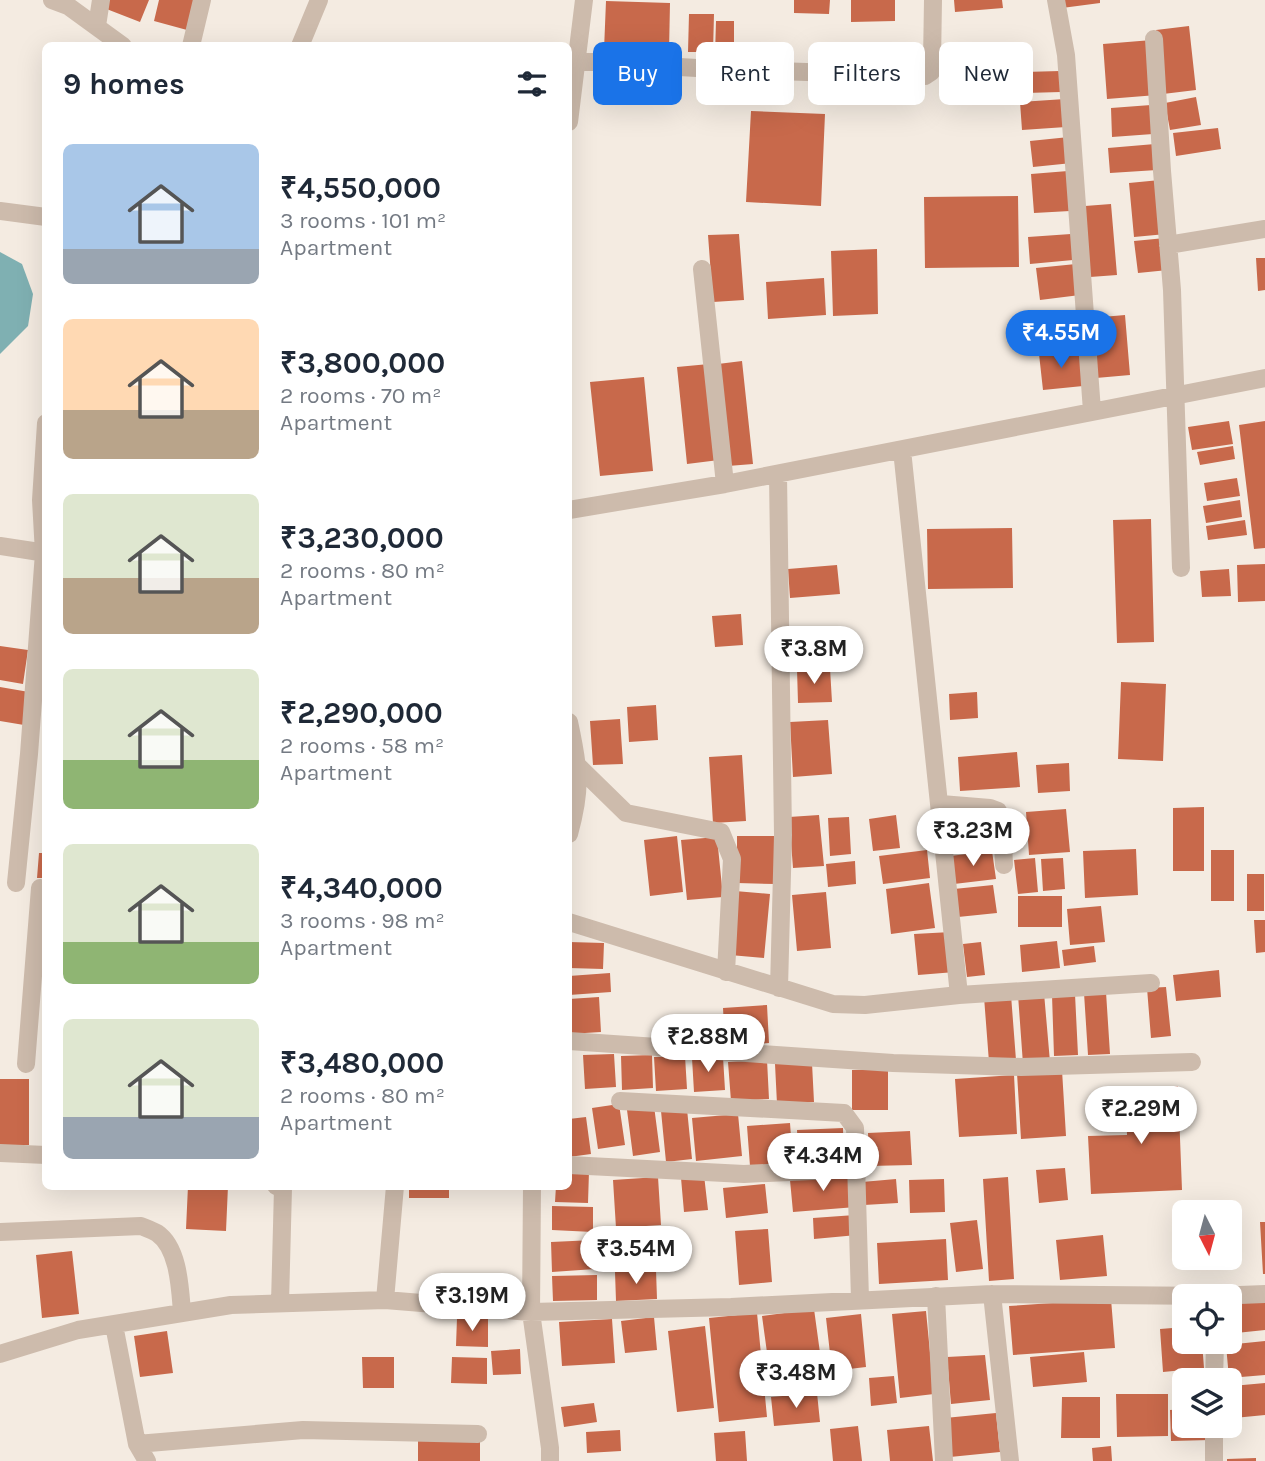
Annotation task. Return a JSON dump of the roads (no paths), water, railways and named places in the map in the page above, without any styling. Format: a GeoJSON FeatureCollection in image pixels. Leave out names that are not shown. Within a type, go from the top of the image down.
{"type":"FeatureCollection","features":[{"type":"Feature","properties":{"kind":"street"},"geometry":{"type":"LineString","coordinates":[[52,0],[68,6],[118,42]]}},
{"type":"Feature","properties":{"kind":"street"},"geometry":{"type":"LineString","coordinates":[[97,26],[102,0]]}},
{"type":"Feature","properties":{"kind":"street"},"geometry":{"type":"LineString","coordinates":[[192,42],[202,0]]}},
{"type":"Feature","properties":{"kind":"street"},"geometry":{"type":"LineString","coordinates":[[302,42],[319,0]]}},
{"type":"Feature","properties":{"kind":"street"},"geometry":{"type":"LineString","coordinates":[[572,96],[584,0]]}},
{"type":"Feature","properties":{"kind":"street"},"geometry":{"type":"LineString","coordinates":[[576,61],[925,76],[931,72],[933,0]]}},
{"type":"Feature","properties":{"kind":"street"},"geometry":{"type":"LineString","coordinates":[[1056,0],[1066,55],[1092,411]]}},
{"type":"Feature","properties":{"kind":"street"},"geometry":{"type":"LineString","coordinates":[[1154,39],[1172,290],[1181,568]]}},
{"type":"Feature","properties":{"kind":"street"},"geometry":{"type":"LineString","coordinates":[[0,211],[42,217]]}},
{"type":"Feature","properties":{"kind":"street"},"geometry":{"type":"LineString","coordinates":[[1168,245],[1265,229]]}},
{"type":"Feature","properties":{"kind":"street"},"geometry":{"type":"LineString","coordinates":[[702,269],[725,484]]}},
{"type":"Feature","properties":{"kind":"street"},"geometry":{"type":"LineString","coordinates":[[572,510],[778,474],[1265,378]]}},
{"type":"Feature","properties":{"kind":"street"},"geometry":{"type":"LineString","coordinates":[[902,450],[959,995]]}},
{"type":"Feature","properties":{"kind":"street"},"geometry":{"type":"LineString","coordinates":[[778,474],[783,835],[779,988]]}},
{"type":"Feature","properties":{"kind":"street"},"geometry":{"type":"LineString","coordinates":[[42,485],[42,513]]}},
{"type":"Feature","properties":{"kind":"street"},"geometry":{"type":"LineString","coordinates":[[0,546],[42,553]]}},
{"type":"Feature","properties":{"kind":"street"},"geometry":{"type":"LineString","coordinates":[[42,627],[37,751],[8,881],[42,889]]}},
{"type":"Feature","properties":{"kind":"street"},"geometry":{"type":"LineString","coordinates":[[572,736],[579,767],[577,806],[572,824]]}},
{"type":"Feature","properties":{"kind":"street"},"geometry":{"type":"LineString","coordinates":[[579,767],[626,813],[721,832],[732,859],[726,972]]}},
{"type":"Feature","properties":{"kind":"street"},"geometry":{"type":"LineString","coordinates":[[941,804],[998,811],[1002,820],[1004,865]]}},
{"type":"Feature","properties":{"kind":"street"},"geometry":{"type":"LineString","coordinates":[[26,1064],[42,899]]}},
{"type":"Feature","properties":{"kind":"street"},"geometry":{"type":"LineString","coordinates":[[572,923],[833,1004],[865,1005],[959,995],[1151,983]]}},
{"type":"Feature","properties":{"kind":"street"},"geometry":{"type":"LineString","coordinates":[[572,1041],[906,1063],[1021,1067],[1192,1062]]}},
{"type":"Feature","properties":{"kind":"street"},"geometry":{"type":"LineString","coordinates":[[620,1101],[844,1113],[855,1128],[860,1299]]}},
{"type":"Feature","properties":{"kind":"street"},"geometry":{"type":"LineString","coordinates":[[0,1153],[42,1155]]}},
{"type":"Feature","properties":{"kind":"street"},"geometry":{"type":"LineString","coordinates":[[572,1165],[744,1174],[857,1168]]}},
{"type":"Feature","properties":{"kind":"street"},"geometry":{"type":"LineString","coordinates":[[280,1303],[281,1190]]}},
{"type":"Feature","properties":{"kind":"street"},"geometry":{"type":"LineString","coordinates":[[386,1300],[395,1190]]}},
{"type":"Feature","properties":{"kind":"street"},"geometry":{"type":"LineString","coordinates":[[532,1190],[531,1311],[550,1461]]}},
{"type":"Feature","properties":{"kind":"street"},"geometry":{"type":"LineString","coordinates":[[0,1232],[141,1226],[159,1234],[170,1252],[178,1270],[181,1312]]}},
{"type":"Feature","properties":{"kind":"street"},"geometry":{"type":"LineString","coordinates":[[992,1294],[1010,1461]]}},
{"type":"Feature","properties":{"kind":"street"},"geometry":{"type":"LineString","coordinates":[[0,1354],[78,1330],[230,1305],[386,1300],[531,1311],[731,1307],[992,1294],[1172,1296]]}},
{"type":"Feature","properties":{"kind":"street"},"geometry":{"type":"LineString","coordinates":[[1242,1295],[1265,1294]]}},
{"type":"Feature","properties":{"kind":"street"},"geometry":{"type":"LineString","coordinates":[[936,1296],[944,1461]]}},
{"type":"Feature","properties":{"kind":"street"},"geometry":{"type":"LineString","coordinates":[[114,1325],[137,1444],[147,1461]]}},
{"type":"Feature","properties":{"kind":"street"},"geometry":{"type":"LineString","coordinates":[[137,1444],[303,1430],[478,1434]]}},
{"type":"Feature","properties":{"kind":"street"},"geometry":{"type":"LineString","coordinates":[[1214,1438],[1214,1461]]}},
{"type":"Feature","properties":{"kind":"water"},"geometry":{"type":"Polygon","coordinates":[[[0,252],[22,264],[33,294],[28,326],[0,354],[0,252]]]}}]}
